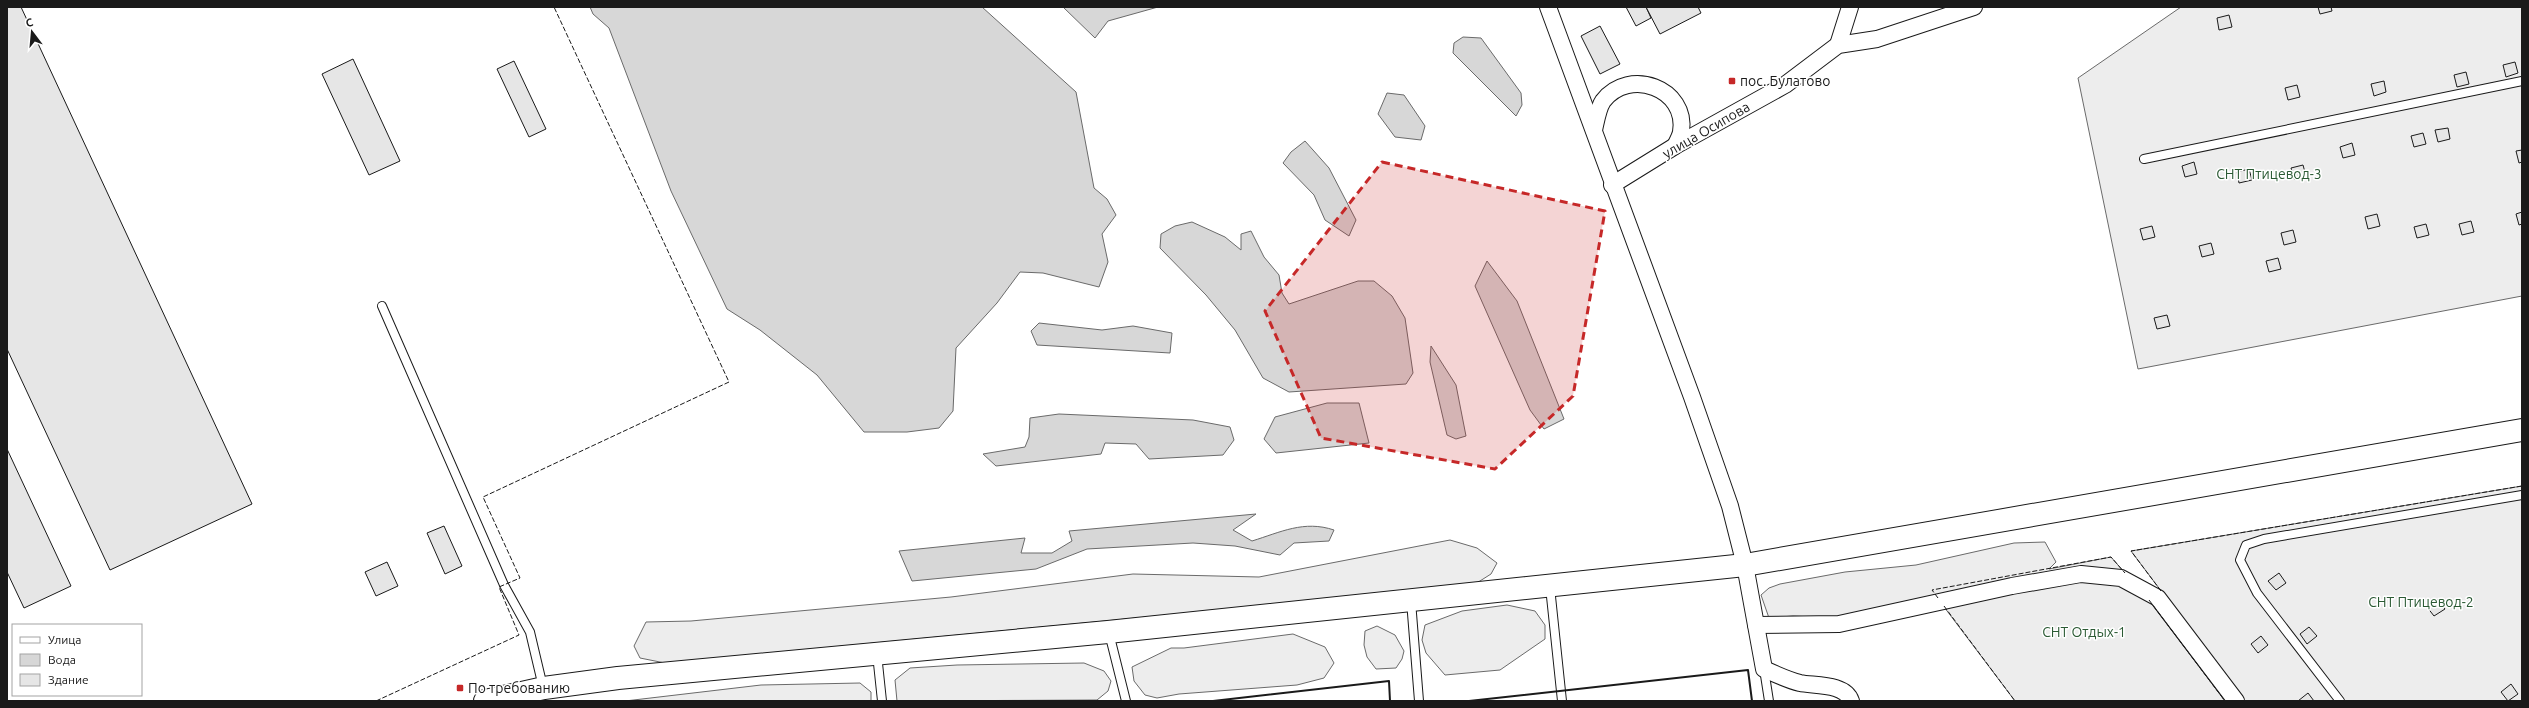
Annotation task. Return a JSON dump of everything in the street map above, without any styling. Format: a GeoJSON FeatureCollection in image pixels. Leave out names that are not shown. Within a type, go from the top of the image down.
{"type":"FeatureCollection","features":[{"type":"Feature","properties":{"kind":"main road"},"geometry":{"type":"LineString","coordinates":[[485,701],[544,688],[618,678],[1108,632],[1745,565],[2522,430]]}},
{"type":"Feature","properties":{"kind":"street"},"geometry":{"type":"LineString","coordinates":[[1548,7],[1594,130],[1612,185],[1692,397],[1730,506],[1745,565],[1764,669],[1798,682],[1836,688],[1850,697],[1851,701]]}},
{"type":"Feature","properties":{"kind":"street"},"geometry":{"type":"LineString","coordinates":[[1838,45],[1850,7]]}},
{"type":"Feature","properties":{"kind":"street","name":"улица Осипова"},"geometry":{"type":"LineString","coordinates":[[1612,185],[1675,146],[1785,85],[1838,45],[1878,39],[1974,7]]}},
{"type":"Feature","properties":{"kind":"street"},"geometry":{"type":"LineString","coordinates":[[1594,130],[1602,101],[1620,86],[1643,83],[1666,92],[1678,111],[1681,131],[1675,146]]}},
{"type":"Feature","properties":{"kind":"street"},"geometry":{"type":"LineString","coordinates":[[1756,625],[1839,624],[2012,586],[2081,574],[2121,578],[2158,598],[2236,701]]}},
{"type":"Feature","properties":{"kind":"lane"},"geometry":{"type":"LineString","coordinates":[[2144,159],[2522,81]]}},
{"type":"Feature","properties":{"kind":"lane"},"geometry":{"type":"LineString","coordinates":[[382,306],[504,585],[530,632],[544,688]]}},
{"type":"Feature","properties":{"kind":"lane"},"geometry":{"type":"LineString","coordinates":[[2340,701],[2257,593],[2240,560],[2246,545],[2264,539],[2522,495]]}},
{"type":"Feature","properties":{"kind":"lane"},"geometry":{"type":"LineString","coordinates":[[1550,586],[1562,701]]}},
{"type":"Feature","properties":{"kind":"lane"},"geometry":{"type":"LineString","coordinates":[[1411,600],[1419,701]]}},
{"type":"Feature","properties":{"kind":"lane"},"geometry":{"type":"LineString","coordinates":[[1108,632],[1126,701]]}},
{"type":"Feature","properties":{"kind":"lane"},"geometry":{"type":"LineString","coordinates":[[877,653],[882,701]]}},
{"type":"Feature","properties":{"kind":"lane"},"geometry":{"type":"LineString","coordinates":[[1764,669],[1769,701]]}},
{"type":"Feature","properties":{"kind":"highlighted area"},"geometry":{"type":"Polygon","coordinates":[[[1382,162],[1605,211],[1573,396],[1495,469],[1321,438],[1265,311],[1382,162]]]}},
{"type":"Feature","properties":{"kind":"shaded area","name":"СНТ Птицевод-3"},"geometry":{"type":"Polygon","coordinates":[[[2181,7],[2522,7],[2522,296],[2138,369],[2078,78],[2181,7]]]}},
{"type":"Feature","properties":{"kind":"shaded area","name":"СНТ Птицевод-2"},"geometry":{"type":"Polygon","coordinates":[[[2522,486],[2522,701],[2244,701],[2131,551],[2522,486]]]}},
{"type":"Feature","properties":{"kind":"shaded area"},"geometry":{"type":"Polygon","coordinates":[[[1450,540],[1477,548],[1497,563],[1491,574],[1472,586],[665,663],[640,658],[634,646],[646,622],[691,621],[951,597],[1133,574],[1259,577],[1450,540]]]}},
{"type":"Feature","properties":{"kind":"shaded area","name":"СНТ Отдых-1"},"geometry":{"type":"Polygon","coordinates":[[[2045,542],[2056,562],[2049,569],[2111,557],[2151,603],[2225,701],[2015,701],[1935,595],[1832,618],[1793,616],[1769,618],[1761,595],[1769,588],[1780,584],[1845,572],[1916,565],[2014,543],[2045,542]]]}},
{"type":"Feature","properties":{"kind":"shaded area"},"geometry":{"type":"Polygon","coordinates":[[[1507,605],[1535,611],[1545,625],[1545,639],[1500,670],[1445,675],[1426,653],[1422,640],[1425,625],[1462,611],[1507,605]]]}},
{"type":"Feature","properties":{"kind":"shaded area"},"geometry":{"type":"Polygon","coordinates":[[[1377,626],[1395,635],[1404,651],[1402,659],[1396,668],[1376,669],[1367,657],[1364,645],[1365,631],[1377,626]]]}},
{"type":"Feature","properties":{"kind":"shaded area"},"geometry":{"type":"Polygon","coordinates":[[[1293,634],[1325,647],[1334,663],[1324,678],[1297,685],[1179,694],[1157,698],[1145,695],[1134,681],[1132,667],[1171,648],[1184,648],[1293,634]]]}},
{"type":"Feature","properties":{"kind":"shaded area"},"geometry":{"type":"Polygon","coordinates":[[[1084,663],[1104,671],[1111,681],[1108,691],[1097,700],[897,701],[895,680],[910,668],[957,665],[1084,663]]]}},
{"type":"Feature","properties":{"kind":"shaded area"},"geometry":{"type":"Polygon","coordinates":[[[860,683],[871,692],[871,701],[625,701],[761,685],[860,683]]]}},
{"type":"Feature","properties":{"kind":"water"},"geometry":{"type":"Polygon","coordinates":[[[590,7],[982,7],[1076,92],[1094,188],[1107,199],[1116,215],[1102,234],[1108,262],[1099,287],[1043,273],[1020,272],[997,303],[956,348],[953,411],[939,428],[907,432],[864,432],[817,375],[760,330],[727,309],[671,191],[609,28],[593,14],[590,7]]]}},
{"type":"Feature","properties":{"kind":"water"},"geometry":{"type":"Polygon","coordinates":[[[1063,7],[1158,7],[1108,21],[1095,38],[1063,7]]]}},
{"type":"Feature","properties":{"kind":"water"},"geometry":{"type":"Polygon","coordinates":[[[1463,37],[1481,38],[1521,93],[1522,105],[1516,116],[1453,53],[1454,43],[1463,37]]]}},
{"type":"Feature","properties":{"kind":"water"},"geometry":{"type":"Polygon","coordinates":[[[1387,93],[1404,95],[1425,126],[1421,140],[1395,137],[1378,114],[1387,93]]]}},
{"type":"Feature","properties":{"kind":"water"},"geometry":{"type":"Polygon","coordinates":[[[1305,141],[1329,168],[1356,220],[1349,236],[1325,220],[1314,195],[1283,163],[1291,152],[1305,141]]]}},
{"type":"Feature","properties":{"kind":"water"},"geometry":{"type":"Polygon","coordinates":[[[1192,222],[1225,237],[1241,250],[1241,234],[1251,231],[1264,257],[1279,275],[1282,293],[1289,304],[1358,281],[1374,281],[1392,296],[1405,318],[1413,373],[1406,384],[1289,392],[1263,378],[1235,330],[1206,295],[1160,248],[1161,234],[1175,226],[1192,222]]]}},
{"type":"Feature","properties":{"kind":"water"},"geometry":{"type":"Polygon","coordinates":[[[1487,261],[1517,301],[1564,419],[1544,429],[1530,410],[1475,286],[1487,261]]]}},
{"type":"Feature","properties":{"kind":"water"},"geometry":{"type":"Polygon","coordinates":[[[1039,323],[1102,330],[1133,326],[1172,333],[1170,353],[1037,345],[1031,331],[1039,323]]]}},
{"type":"Feature","properties":{"kind":"water"},"geometry":{"type":"Polygon","coordinates":[[[1431,346],[1456,385],[1466,436],[1456,439],[1447,435],[1430,362],[1431,346]]]}},
{"type":"Feature","properties":{"kind":"water"},"geometry":{"type":"Polygon","coordinates":[[[1327,403],[1359,403],[1369,443],[1276,453],[1264,439],[1275,417],[1327,403]]]}},
{"type":"Feature","properties":{"kind":"water"},"geometry":{"type":"Polygon","coordinates":[[[1059,414],[1193,420],[1230,427],[1234,440],[1223,455],[1149,459],[1136,444],[1105,443],[1101,454],[996,466],[983,454],[1025,447],[1029,437],[1030,418],[1059,414]]]}},
{"type":"Feature","properties":{"kind":"water"},"geometry":{"type":"Polygon","coordinates":[[[1256,514],[1233,530],[1252,541],[1293,528],[1313,526],[1334,530],[1329,541],[1294,543],[1280,555],[1235,546],[1193,543],[1087,549],[1036,569],[912,581],[899,551],[1025,538],[1021,553],[1052,553],[1072,541],[1069,531],[1256,514]]]}},
{"type":"Feature","properties":{"kind":"building"},"geometry":{"type":"Polygon","coordinates":[[[7,7],[21,7],[252,504],[110,570],[7,349],[7,7]]]}},
{"type":"Feature","properties":{"kind":"building"},"geometry":{"type":"Polygon","coordinates":[[[1626,7],[1646,7],[1651,18],[1636,26],[1626,7]]]}},
{"type":"Feature","properties":{"kind":"building"},"geometry":{"type":"Polygon","coordinates":[[[1646,7],[1698,7],[1701,13],[1660,34],[1646,7]]]}},
{"type":"Feature","properties":{"kind":"building"},"geometry":{"type":"Polygon","coordinates":[[[2318,7],[2331,7],[2332,11],[2320,14],[2318,7]]]}},
{"type":"Feature","properties":{"kind":"building"},"geometry":{"type":"Polygon","coordinates":[[[2229,15],[2232,27],[2219,30],[2217,18],[2229,15]]]}},
{"type":"Feature","properties":{"kind":"building"},"geometry":{"type":"Polygon","coordinates":[[[1600,26],[1620,64],[1600,74],[1581,36],[1600,26]]]}},
{"type":"Feature","properties":{"kind":"building"},"geometry":{"type":"Polygon","coordinates":[[[353,59],[400,161],[369,175],[322,74],[353,59]]]}},
{"type":"Feature","properties":{"kind":"building"},"geometry":{"type":"Polygon","coordinates":[[[514,61],[546,129],[529,137],[497,69],[514,61]]]}},
{"type":"Feature","properties":{"kind":"building"},"geometry":{"type":"Polygon","coordinates":[[[2515,62],[2518,73],[2506,77],[2503,65],[2515,62]]]}},
{"type":"Feature","properties":{"kind":"building"},"geometry":{"type":"Polygon","coordinates":[[[2466,72],[2469,84],[2457,87],[2454,75],[2466,72]]]}},
{"type":"Feature","properties":{"kind":"building"},"geometry":{"type":"Polygon","coordinates":[[[2384,81],[2386,92],[2374,96],[2371,84],[2384,81]]]}},
{"type":"Feature","properties":{"kind":"building"},"geometry":{"type":"Polygon","coordinates":[[[2297,85],[2300,97],[2288,100],[2285,88],[2297,85]]]}},
{"type":"Feature","properties":{"kind":"building"},"geometry":{"type":"Polygon","coordinates":[[[2448,128],[2450,139],[2438,142],[2435,130],[2448,128]]]}},
{"type":"Feature","properties":{"kind":"building"},"geometry":{"type":"Polygon","coordinates":[[[2423,133],[2426,144],[2414,147],[2411,136],[2423,133]]]}},
{"type":"Feature","properties":{"kind":"building"},"geometry":{"type":"Polygon","coordinates":[[[2352,143],[2355,155],[2343,158],[2340,147],[2352,143]]]}},
{"type":"Feature","properties":{"kind":"building"},"geometry":{"type":"Polygon","coordinates":[[[2522,150],[2522,162],[2519,163],[2516,151],[2522,150]]]}},
{"type":"Feature","properties":{"kind":"building"},"geometry":{"type":"Polygon","coordinates":[[[2194,162],[2197,174],[2185,177],[2182,166],[2194,162]]]}},
{"type":"Feature","properties":{"kind":"building"},"geometry":{"type":"Polygon","coordinates":[[[2303,165],[2306,176],[2294,179],[2291,168],[2303,165]]]}},
{"type":"Feature","properties":{"kind":"building"},"geometry":{"type":"Polygon","coordinates":[[[2249,169],[2252,180],[2239,183],[2237,172],[2249,169]]]}},
{"type":"Feature","properties":{"kind":"building"},"geometry":{"type":"Polygon","coordinates":[[[2522,212],[2522,224],[2519,225],[2516,214],[2522,212]]]}},
{"type":"Feature","properties":{"kind":"building"},"geometry":{"type":"Polygon","coordinates":[[[2377,214],[2380,226],[2368,229],[2365,217],[2377,214]]]}},
{"type":"Feature","properties":{"kind":"building"},"geometry":{"type":"Polygon","coordinates":[[[2471,221],[2474,232],[2462,235],[2459,224],[2471,221]]]}},
{"type":"Feature","properties":{"kind":"building"},"geometry":{"type":"Polygon","coordinates":[[[2426,224],[2429,235],[2417,238],[2414,227],[2426,224]]]}},
{"type":"Feature","properties":{"kind":"building"},"geometry":{"type":"Polygon","coordinates":[[[2152,226],[2155,237],[2143,240],[2140,229],[2152,226]]]}},
{"type":"Feature","properties":{"kind":"building"},"geometry":{"type":"Polygon","coordinates":[[[2293,230],[2296,242],[2284,245],[2281,233],[2293,230]]]}},
{"type":"Feature","properties":{"kind":"building"},"geometry":{"type":"Polygon","coordinates":[[[2211,243],[2214,254],[2202,257],[2199,246],[2211,243]]]}},
{"type":"Feature","properties":{"kind":"building"},"geometry":{"type":"Polygon","coordinates":[[[2278,258],[2281,269],[2269,272],[2266,261],[2278,258]]]}},
{"type":"Feature","properties":{"kind":"building"},"geometry":{"type":"Polygon","coordinates":[[[2167,315],[2170,326],[2157,329],[2154,318],[2167,315]]]}},
{"type":"Feature","properties":{"kind":"building"},"geometry":{"type":"Polygon","coordinates":[[[7,449],[71,586],[24,608],[7,572],[7,449]]]}},
{"type":"Feature","properties":{"kind":"building"},"geometry":{"type":"Polygon","coordinates":[[[444,526],[462,566],[445,574],[427,533],[444,526]]]}},
{"type":"Feature","properties":{"kind":"building"},"geometry":{"type":"Polygon","coordinates":[[[387,562],[398,586],[376,596],[365,572],[387,562]]]}},
{"type":"Feature","properties":{"kind":"building"},"geometry":{"type":"Polygon","coordinates":[[[2279,573],[2286,583],[2276,590],[2268,581],[2279,573]]]}},
{"type":"Feature","properties":{"kind":"building"},"geometry":{"type":"Polygon","coordinates":[[[2437,599],[2445,609],[2434,616],[2427,607],[2437,599]]]}},
{"type":"Feature","properties":{"kind":"building"},"geometry":{"type":"Polygon","coordinates":[[[2309,627],[2317,636],[2307,644],[2300,634],[2309,627]]]}},
{"type":"Feature","properties":{"kind":"building"},"geometry":{"type":"Polygon","coordinates":[[[2261,636],[2268,645],[2258,653],[2251,644],[2261,636]]]}},
{"type":"Feature","properties":{"kind":"building"},"geometry":{"type":"Polygon","coordinates":[[[2511,684],[2518,694],[2508,701],[2501,692],[2511,684]]]}},
{"type":"Feature","properties":{"kind":"building"},"geometry":{"type":"Polygon","coordinates":[[[2308,693],[2314,701],[2298,701],[2308,693]]]}},
{"type":"Feature","properties":{"kind":"fence"},"geometry":{"type":"LineString","coordinates":[[376,701],[519,635],[499,587],[520,578],[483,497],[729,382],[554,7]]}},
{"type":"Feature","properties":{"kind":"fence"},"geometry":{"type":"LineString","coordinates":[[2161,591],[2131,551],[2522,486]]}},
{"type":"Feature","properties":{"kind":"fence"},"geometry":{"type":"LineString","coordinates":[[1938,598],[1932,590],[2111,557],[2125,573]]}},
{"type":"Feature","properties":{"kind":"fence"},"geometry":{"type":"LineString","coordinates":[[2149,600],[2225,701]]}},
{"type":"Feature","properties":{"kind":"fence"},"geometry":{"type":"LineString","coordinates":[[1944,606],[2015,701]]}},
{"type":"Feature","properties":{"kind":"wall"},"geometry":{"type":"LineString","coordinates":[[1469,701],[1748,670],[1752,701]]}},
{"type":"Feature","properties":{"kind":"wall"},"geometry":{"type":"LineString","coordinates":[[1213,701],[1389,681],[1390,701]]}},
{"type":"Feature","properties":{"kind":"wall"},"geometry":{"type":"LineString","coordinates":[[1825,701],[1831,701]]}},
{"type":"Feature","properties":{"kind":"place","name":"пос. Булатово"},"geometry":{"type":"Point","coordinates":[1732,81]}},
{"type":"Feature","properties":{"kind":"place","name":"По требованию"},"geometry":{"type":"Point","coordinates":[460,688]}}]}
